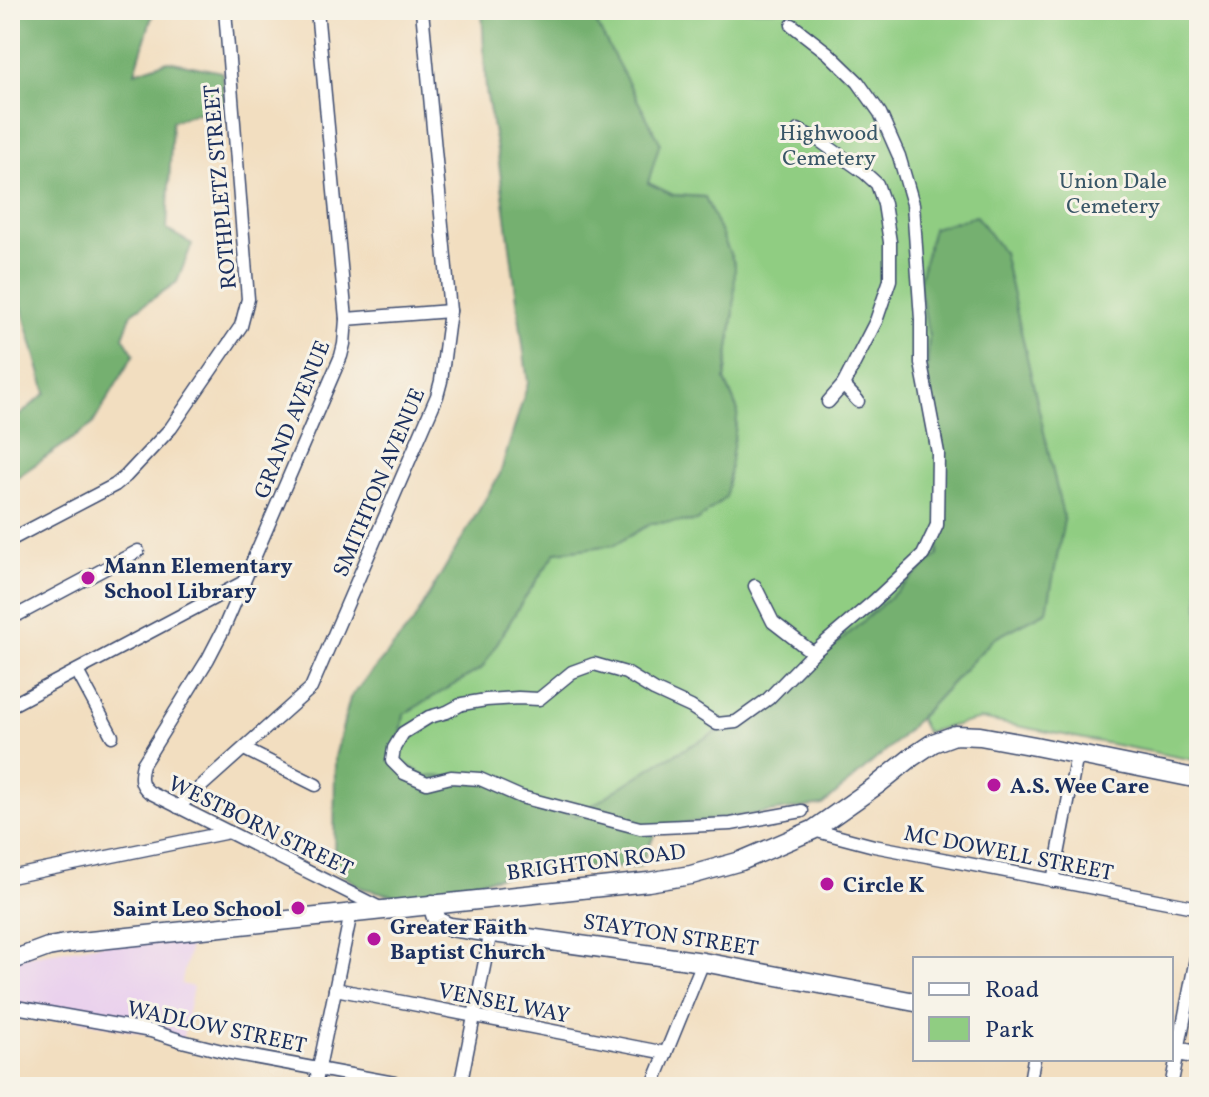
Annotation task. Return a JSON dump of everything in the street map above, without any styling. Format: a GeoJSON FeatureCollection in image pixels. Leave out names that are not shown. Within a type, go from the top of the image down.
{"type":"FeatureCollection","features":[{"type":"Feature","properties":{"kind":"street","name":"ROTHPLETZ STREET"},"geometry":{"type":"LineString","coordinates":[[10,540],[115,485],[137,467],[179,418],[245,317],[248,299],[225,10]]}},
{"type":"Feature","properties":{"kind":"street","name":"GRAND AVENUE"},"geometry":{"type":"LineString","coordinates":[[143,764],[208,659],[244,582],[344,344],[346,319],[317,10]]}},
{"type":"Feature","properties":{"kind":"street","name":"SMITHTON AVENUE"},"geometry":{"type":"LineString","coordinates":[[178,807],[307,693],[314,682],[437,396],[450,311],[422,10]]}},
{"type":"Feature","properties":{"kind":"street"},"geometry":{"type":"LineString","coordinates":[[792,25],[858,82],[880,113],[899,156],[913,204],[921,363],[938,453],[937,525],[923,555],[813,653],[768,699],[736,722],[717,724],[626,673],[594,664],[572,672],[539,699],[486,700],[462,704],[429,717],[403,733],[394,748],[392,761],[404,773],[427,783],[451,777],[480,779],[521,797],[640,828],[731,824],[802,811]]}},
{"type":"Feature","properties":{"kind":"street"},"geometry":{"type":"LineString","coordinates":[[798,130],[820,141],[877,184],[884,204],[890,242],[890,280],[876,321],[853,357],[843,385],[828,402]]}},
{"type":"Feature","properties":{"kind":"street"},"geometry":{"type":"LineString","coordinates":[[346,319],[450,311]]}},
{"type":"Feature","properties":{"kind":"street"},"geometry":{"type":"LineString","coordinates":[[843,385],[858,401]]}},
{"type":"Feature","properties":{"kind":"street"},"geometry":{"type":"LineString","coordinates":[[10,619],[138,551]]}},
{"type":"Feature","properties":{"kind":"street"},"geometry":{"type":"LineString","coordinates":[[10,706],[244,582]]}},
{"type":"Feature","properties":{"kind":"street"},"geometry":{"type":"LineString","coordinates":[[755,586],[773,622],[813,653]]}},
{"type":"Feature","properties":{"kind":"street"},"geometry":{"type":"LineString","coordinates":[[77,671],[112,736]]}},
{"type":"Feature","properties":{"kind":"street","name":"BRIGHTON ROAD"},"geometry":{"type":"LineString","coordinates":[[10,961],[48,947],[71,943],[691,875],[741,861],[813,830],[912,757],[933,743],[955,735],[980,736],[1199,779]]}},
{"type":"Feature","properties":{"kind":"street"},"geometry":{"type":"LineString","coordinates":[[244,749],[316,785]]}},
{"type":"Feature","properties":{"kind":"street"},"geometry":{"type":"LineString","coordinates":[[1053,881],[1077,755]]}},
{"type":"Feature","properties":{"kind":"street","name":"WESTBORN STREET"},"geometry":{"type":"LineString","coordinates":[[143,764],[141,781],[149,792],[382,909]]}},
{"type":"Feature","properties":{"kind":"street","name":"MC DOWELL STREET"},"geometry":{"type":"LineString","coordinates":[[813,830],[874,846],[1199,908]]}},
{"type":"Feature","properties":{"kind":"street"},"geometry":{"type":"LineString","coordinates":[[10,877],[229,832]]}},
{"type":"Feature","properties":{"kind":"street","name":"STAYTON STREET"},"geometry":{"type":"LineString","coordinates":[[433,904],[435,919],[450,927],[703,962],[913,1002]]}},
{"type":"Feature","properties":{"kind":"street"},"geometry":{"type":"LineString","coordinates":[[315,1087],[351,913]]}},
{"type":"Feature","properties":{"kind":"street"},"geometry":{"type":"LineString","coordinates":[[460,1087],[491,931]]}},
{"type":"Feature","properties":{"kind":"street"},"geometry":{"type":"LineString","coordinates":[[1171,1087],[1174,1051],[1199,943]]}},
{"type":"Feature","properties":{"kind":"street"},"geometry":{"type":"LineString","coordinates":[[652,1087],[703,962]]}},
{"type":"Feature","properties":{"kind":"street","name":"VENSEL WAY"},"geometry":{"type":"LineString","coordinates":[[335,989],[666,1053]]}},
{"type":"Feature","properties":{"kind":"street","name":"WADLOW STREET"},"geometry":{"type":"LineString","coordinates":[[10,1006],[151,1031],[226,1052],[416,1087]]}},
{"type":"Feature","properties":{"kind":"street"},"geometry":{"type":"LineString","coordinates":[[1174,1051],[1199,1055]]}},
{"type":"Feature","properties":{"kind":"street"},"geometry":{"type":"LineString","coordinates":[[1029,1087],[1034,1061]]}},
{"type":"Feature","properties":{"kind":"shaded area"},"geometry":{"type":"Polygon","coordinates":[[[194,929],[181,984],[193,987],[182,1041],[10,1006],[10,947],[16,958],[194,929]]]}},
{"type":"Feature","properties":{"kind":"green space"},"geometry":{"type":"Polygon","coordinates":[[[10,10],[154,10],[135,72],[168,61],[222,72],[224,105],[172,121],[167,230],[192,244],[177,282],[132,313],[123,337],[134,354],[92,425],[10,482],[10,423],[46,393],[20,301],[10,307],[10,10]]]}},
{"type":"Feature","properties":{"kind":"green space"},"geometry":{"type":"Polygon","coordinates":[[[482,10],[593,10],[594,19],[660,142],[648,183],[673,195],[705,197],[735,265],[734,311],[725,380],[738,411],[726,497],[697,521],[652,523],[614,545],[556,552],[482,668],[404,714],[397,759],[425,776],[477,778],[576,816],[660,762],[768,705],[938,555],[943,467],[927,379],[929,336],[919,283],[933,228],[976,216],[1003,252],[1064,520],[1047,611],[993,639],[898,740],[823,805],[658,827],[639,868],[554,866],[401,897],[362,888],[334,869],[335,757],[350,698],[412,624],[500,474],[528,383],[498,156],[486,91],[482,10]]]}},
{"type":"Feature","properties":{"kind":"green space","name":"Highwood Cemetery"},"geometry":{"type":"Polygon","coordinates":[[[593,10],[1199,10],[1199,761],[981,719],[926,732],[919,718],[993,639],[1047,611],[919,283],[929,336],[927,379],[943,467],[938,555],[768,705],[660,762],[576,816],[426,776],[397,759],[404,714],[482,668],[556,552],[614,545],[651,523],[697,521],[738,411],[725,380],[734,311],[705,197],[673,195],[648,183],[593,10]]]}},
{"type":"Feature","properties":{"kind":"place","name":"Mann Elementary School Library"},"geometry":{"type":"Point","coordinates":[88,578]}},
{"type":"Feature","properties":{"kind":"place","name":"A.S. Wee Care"},"geometry":{"type":"Point","coordinates":[994,785]}},
{"type":"Feature","properties":{"kind":"place","name":"Circle K"},"geometry":{"type":"Point","coordinates":[827,884]}},
{"type":"Feature","properties":{"kind":"place","name":"Saint Leo School"},"geometry":{"type":"Point","coordinates":[298,908]}},
{"type":"Feature","properties":{"kind":"place","name":"Greater Faith Baptist Church"},"geometry":{"type":"Point","coordinates":[374,939]}},
{"type":"Feature","properties":{"kind":"park label","name":"Union Dale Cemetery"},"geometry":{"type":"Point","coordinates":[1113,192]}}]}
